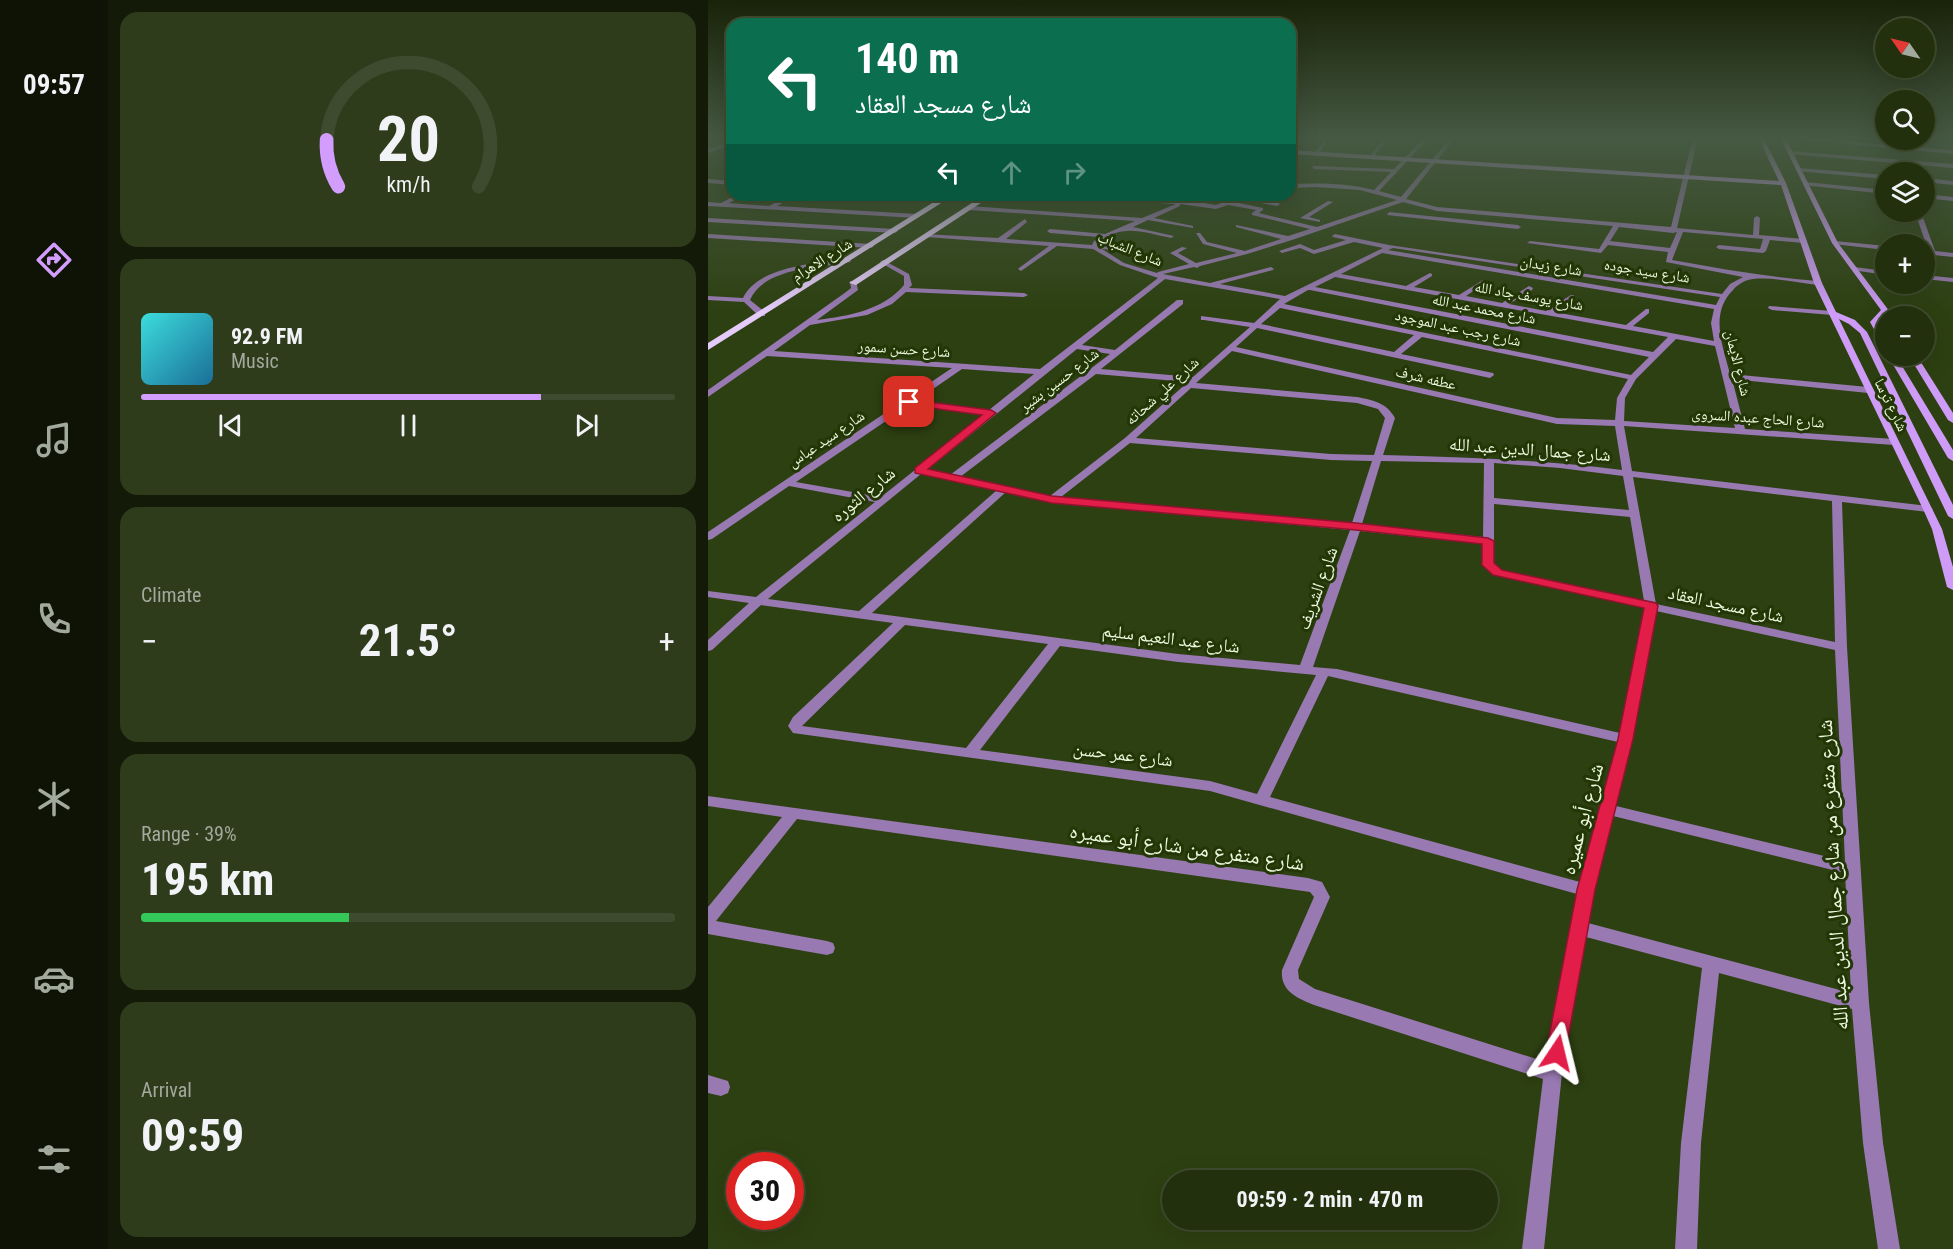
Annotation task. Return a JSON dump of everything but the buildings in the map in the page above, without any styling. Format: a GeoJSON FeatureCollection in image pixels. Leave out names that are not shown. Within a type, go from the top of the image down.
{"type":"FeatureCollection","features":[{"type":"Feature","properties":{"kind":"main road","name":"شارع ترسا"},"geometry":{"type":"LineString","coordinates":[[1787,195],[1818,283],[1937,530],[1953,587]]}},
{"type":"Feature","properties":{"kind":"main road"},"geometry":{"type":"LineString","coordinates":[[1811,195],[1835,243],[1882,306]]}},
{"type":"Feature","properties":{"kind":"main road","name":"شارع الاهرام"},"geometry":{"type":"LineString","coordinates":[[708,347],[941,201]]}},
{"type":"Feature","properties":{"kind":"main road","name":"شارع الاهرام"},"geometry":{"type":"LineString","coordinates":[[853,283],[980,201]]}},
{"type":"Feature","properties":{"kind":"main road"},"geometry":{"type":"LineString","coordinates":[[1832,313],[1852,322],[1863,332],[1953,516]]}},
{"type":"Feature","properties":{"kind":"main road"},"geometry":{"type":"LineString","coordinates":[[1898,366],[1953,458]]}},
{"type":"Feature","properties":{"kind":"main road"},"geometry":{"type":"LineString","coordinates":[[1919,366],[1953,420]]}},
{"type":"Feature","properties":{"kind":"street"},"geometry":{"type":"LineString","coordinates":[[1388,195],[1429,208],[1804,241]]}},
{"type":"Feature","properties":{"kind":"street"},"geometry":{"type":"LineString","coordinates":[[1154,275],[1197,266],[1290,239],[1328,223],[1402,200],[1406,195]]}},
{"type":"Feature","properties":{"kind":"street"},"geometry":{"type":"LineString","coordinates":[[1682,195],[1669,261],[1754,277],[1818,283]]}},
{"type":"Feature","properties":{"kind":"street"},"geometry":{"type":"LineString","coordinates":[[1935,197],[1953,199]]}},
{"type":"Feature","properties":{"kind":"street"},"geometry":{"type":"LineString","coordinates":[[722,205],[730,201]]}},
{"type":"Feature","properties":{"kind":"street"},"geometry":{"type":"LineString","coordinates":[[770,207],[782,201]]}},
{"type":"Feature","properties":{"kind":"street"},"geometry":{"type":"LineString","coordinates":[[1150,201],[1191,202],[1216,207],[1233,201]]}},
{"type":"Feature","properties":{"kind":"street"},"geometry":{"type":"LineString","coordinates":[[1258,201],[1277,204]]}},
{"type":"Feature","properties":{"kind":"street"},"geometry":{"type":"LineString","coordinates":[[1328,223],[1303,218],[1330,202]]}},
{"type":"Feature","properties":{"kind":"street"},"geometry":{"type":"LineString","coordinates":[[1095,246],[1106,236],[1181,203]]}},
{"type":"Feature","properties":{"kind":"street"},"geometry":{"type":"LineString","coordinates":[[1229,203],[1261,209],[1254,214],[1315,228]]}},
{"type":"Feature","properties":{"kind":"street"},"geometry":{"type":"LineString","coordinates":[[708,204],[917,216]]}},
{"type":"Feature","properties":{"kind":"street"},"geometry":{"type":"LineString","coordinates":[[969,208],[1145,219],[1191,227]]}},
{"type":"Feature","properties":{"kind":"street"},"geometry":{"type":"LineString","coordinates":[[1411,217],[1429,208]]}},
{"type":"Feature","properties":{"kind":"street"},"geometry":{"type":"LineString","coordinates":[[1389,214],[1518,227]]}},
{"type":"Feature","properties":{"kind":"street"},"geometry":{"type":"LineString","coordinates":[[1756,237],[1757,218]]}},
{"type":"Feature","properties":{"kind":"street"},"geometry":{"type":"LineString","coordinates":[[708,220],[895,231]]}},
{"type":"Feature","properties":{"kind":"street"},"geometry":{"type":"LineString","coordinates":[[1000,240],[1025,221]]}},
{"type":"Feature","properties":{"kind":"street"},"geometry":{"type":"LineString","coordinates":[[1238,226],[1290,239]]}},
{"type":"Feature","properties":{"kind":"street"},"geometry":{"type":"LineString","coordinates":[[1530,243],[1599,251],[1616,226]]}},
{"type":"Feature","properties":{"kind":"street"},"geometry":{"type":"LineString","coordinates":[[1125,227],[1171,236]]}},
{"type":"Feature","properties":{"kind":"street"},"geometry":{"type":"LineString","coordinates":[[1050,231],[1106,236]]}},
{"type":"Feature","properties":{"kind":"street"},"geometry":{"type":"LineString","coordinates":[[1131,236],[1143,231]]}},
{"type":"Feature","properties":{"kind":"street"},"geometry":{"type":"LineString","coordinates":[[1198,234],[1206,243],[1245,253]]}},
{"type":"Feature","properties":{"kind":"street","name":"شارع الشباب"},"geometry":{"type":"LineString","coordinates":[[926,235],[1095,246],[1114,260],[1154,275],[1286,298]]}},
{"type":"Feature","properties":{"kind":"street"},"geometry":{"type":"LineString","coordinates":[[708,236],[871,246]]}},
{"type":"Feature","properties":{"kind":"street","name":"شارع سيد جوده"},"geometry":{"type":"LineString","coordinates":[[1335,236],[1389,247],[1418,245],[1434,251],[1727,293]]}},
{"type":"Feature","properties":{"kind":"street"},"geometry":{"type":"LineString","coordinates":[[1719,247],[1762,251],[1767,238]]}},
{"type":"Feature","properties":{"kind":"street"},"geometry":{"type":"LineString","coordinates":[[1282,251],[1300,246],[1314,252],[1353,240]]}},
{"type":"Feature","properties":{"kind":"street"},"geometry":{"type":"LineString","coordinates":[[1606,243],[1672,250]]}},
{"type":"Feature","properties":{"kind":"street"},"geometry":{"type":"LineString","coordinates":[[1835,243],[1875,247]]}},
{"type":"Feature","properties":{"kind":"street"},"geometry":{"type":"LineString","coordinates":[[1021,268],[1056,244]]}},
{"type":"Feature","properties":{"kind":"street"},"geometry":{"type":"LineString","coordinates":[[1095,246],[1139,250],[1127,254]]}},
{"type":"Feature","properties":{"kind":"street"},"geometry":{"type":"LineString","coordinates":[[1286,298],[1389,247]]}},
{"type":"Feature","properties":{"kind":"street"},"geometry":{"type":"LineString","coordinates":[[1184,248],[1173,253],[1197,266]]}},
{"type":"Feature","properties":{"kind":"street","name":"شارع زيدان"},"geometry":{"type":"LineString","coordinates":[[1381,251],[1717,307]]}},
{"type":"Feature","properties":{"kind":"street"},"geometry":{"type":"LineString","coordinates":[[1935,253],[1953,255]]}},
{"type":"Feature","properties":{"kind":"street"},"geometry":{"type":"LineString","coordinates":[[1227,258],[1239,264]]}},
{"type":"Feature","properties":{"kind":"street"},"geometry":{"type":"LineString","coordinates":[[746,300],[752,288],[773,276],[804,267],[848,261]]}},
{"type":"Feature","properties":{"kind":"street"},"geometry":{"type":"LineString","coordinates":[[806,324],[838,319],[873,309],[905,290],[909,285],[907,275],[883,262]]}},
{"type":"Feature","properties":{"kind":"street"},"geometry":{"type":"LineString","coordinates":[[1209,285],[1271,269]]}},
{"type":"Feature","properties":{"kind":"street"},"geometry":{"type":"LineString","coordinates":[[1854,269],[1875,272]]}},
{"type":"Feature","properties":{"kind":"street","name":"شارع يوسف جاد الله"},"geometry":{"type":"LineString","coordinates":[[1335,275],[1564,316],[1602,334],[1628,327],[1719,344]]}},
{"type":"Feature","properties":{"kind":"street"},"geometry":{"type":"LineString","coordinates":[[1373,301],[1430,276]]}},
{"type":"Feature","properties":{"kind":"street","name":"شارع الثوره"},"geometry":{"type":"LineString","coordinates":[[708,647],[758,601],[1074,346],[1164,277]]}},
{"type":"Feature","properties":{"kind":"street","name":"شارع الايمان"},"geometry":{"type":"LineString","coordinates":[[1742,432],[1714,318],[1717,307],[1727,293],[1744,279],[1754,277]]}},
{"type":"Feature","properties":{"kind":"street"},"geometry":{"type":"LineString","coordinates":[[1935,278],[1953,280]]}},
{"type":"Feature","properties":{"kind":"street"},"geometry":{"type":"LineString","coordinates":[[1459,298],[1484,282]]}},
{"type":"Feature","properties":{"kind":"street"},"geometry":{"type":"LineString","coordinates":[[708,394],[853,291],[855,288],[853,283]]}},
{"type":"Feature","properties":{"kind":"street","name":"شارع محمد عبد الله"},"geometry":{"type":"LineString","coordinates":[[1310,288],[1494,325],[1602,334],[1654,355]]}},
{"type":"Feature","properties":{"kind":"street"},"geometry":{"type":"LineString","coordinates":[[1503,305],[1529,288]]}},
{"type":"Feature","properties":{"kind":"street"},"geometry":{"type":"LineString","coordinates":[[905,290],[1024,295]]}},
{"type":"Feature","properties":{"kind":"street"},"geometry":{"type":"LineString","coordinates":[[1393,306],[1420,291]]}},
{"type":"Feature","properties":{"kind":"street"},"geometry":{"type":"LineString","coordinates":[[1548,313],[1571,297]]}},
{"type":"Feature","properties":{"kind":"street"},"geometry":{"type":"LineString","coordinates":[[708,298],[746,300],[762,314]]}},
{"type":"Feature","properties":{"kind":"street","name":"شارع علي شحاته"},"geometry":{"type":"LineString","coordinates":[[1052,499],[1128,440],[1286,298]]}},
{"type":"Feature","properties":{"kind":"street","name":"شارع حسين بشير"},"geometry":{"type":"LineString","coordinates":[[952,478],[1094,371],[1180,302]]}},
{"type":"Feature","properties":{"kind":"street"},"geometry":{"type":"LineString","coordinates":[[1456,318],[1482,302]]}},
{"type":"Feature","properties":{"kind":"street","name":"شارع رجب عبد الموجود"},"geometry":{"type":"LineString","coordinates":[[1278,305],[1633,378]]}},
{"type":"Feature","properties":{"kind":"street"},"geometry":{"type":"LineString","coordinates":[[1509,314],[1517,308]]}},
{"type":"Feature","properties":{"kind":"street"},"geometry":{"type":"LineString","coordinates":[[1772,308],[1832,313]]}},
{"type":"Feature","properties":{"kind":"street"},"geometry":{"type":"LineString","coordinates":[[1628,327],[1646,311]]}},
{"type":"Feature","properties":{"kind":"street"},"geometry":{"type":"LineString","coordinates":[[1557,322],[1564,316]]}},
{"type":"Feature","properties":{"kind":"street"},"geometry":{"type":"LineString","coordinates":[[1204,318],[1254,325],[1490,375]]}},
{"type":"Feature","properties":{"kind":"street"},"geometry":{"type":"LineString","coordinates":[[1494,325],[1502,319]]}},
{"type":"Feature","properties":{"kind":"street"},"geometry":{"type":"LineString","coordinates":[[1395,355],[1420,334]]}},
{"type":"Feature","properties":{"kind":"street"},"geometry":{"type":"LineString","coordinates":[[1619,423],[1622,398],[1633,378],[1674,336]]}},
{"type":"Feature","properties":{"kind":"street"},"geometry":{"type":"LineString","coordinates":[[1074,346],[1117,353]]}},
{"type":"Feature","properties":{"kind":"street","name":"عطفه شرف"},"geometry":{"type":"LineString","coordinates":[[1229,348],[1557,421],[1619,423]]}},
{"type":"Feature","properties":{"kind":"street","name":"شارع حسن سمور"},"geometry":{"type":"LineString","coordinates":[[765,353],[1042,372]]}},
{"type":"Feature","properties":{"kind":"street","name":"شارع سيد عباس"},"geometry":{"type":"LineString","coordinates":[[708,537],[961,366]]}},
{"type":"Feature","properties":{"kind":"street"},"geometry":{"type":"LineString","coordinates":[[1094,371],[1357,400],[1369,380]]}},
{"type":"Feature","properties":{"kind":"street"},"geometry":{"type":"LineString","coordinates":[[1728,376],[1868,390]]}},
{"type":"Feature","properties":{"kind":"street","name":"شارع الشريف"},"geometry":{"type":"LineString","coordinates":[[1305,670],[1356,526],[1389,418],[1388,412],[1377,404],[1357,400]]}},
{"type":"Feature","properties":{"kind":"street"},"geometry":{"type":"LineString","coordinates":[[909,402],[991,413]]}},
{"type":"Feature","properties":{"kind":"street","name":"شارع الحاج عبده السروى"},"geometry":{"type":"LineString","coordinates":[[1619,423],[1894,442]]}},
{"type":"Feature","properties":{"kind":"street","name":"شارع أبو عميره"},"geometry":{"type":"LineString","coordinates":[[1533,1249],[1553,1074],[1578,928],[1626,739],[1651,606],[1619,423]]}},
{"type":"Feature","properties":{"kind":"street","name":"شارع جمال الدين عبد الله"},"geometry":{"type":"LineString","coordinates":[[1128,440],[1307,455],[1490,460],[1560,465],[1928,509]]}},
{"type":"Feature","properties":{"kind":"street"},"geometry":{"type":"LineString","coordinates":[[919,471],[1052,499],[1356,526],[1488,541],[1490,460]]}},
{"type":"Feature","properties":{"kind":"street"},"geometry":{"type":"LineString","coordinates":[[787,483],[883,500]]}},
{"type":"Feature","properties":{"kind":"street"},"geometry":{"type":"LineString","coordinates":[[862,615],[1004,489]]}},
{"type":"Feature","properties":{"kind":"street","name":"شارع متفرع من شارع جمال الدين عبد الله"},"geometry":{"type":"LineString","coordinates":[[1837,498],[1841,647],[1860,1003],[1873,1143],[1889,1249]]}},
{"type":"Feature","properties":{"kind":"street"},"geometry":{"type":"LineString","coordinates":[[1489,501],[1635,514]]}},
{"type":"Feature","properties":{"kind":"street","name":"شارع مسجد العقاد"},"geometry":{"type":"LineString","coordinates":[[1488,541],[1488,565],[1498,573],[1841,647]]}},
{"type":"Feature","properties":{"kind":"street","name":"شارع عبد النعيم سليم"},"geometry":{"type":"LineString","coordinates":[[708,594],[1188,659],[1357,676],[1626,739]]}},
{"type":"Feature","properties":{"kind":"street","name":"شارع عمر حسن"},"geometry":{"type":"LineString","coordinates":[[902,621],[798,720],[795,726],[801,732],[1184,781],[1262,799],[1586,890]]}},
{"type":"Feature","properties":{"kind":"street"},"geometry":{"type":"LineString","coordinates":[[969,754],[1056,642]]}},
{"type":"Feature","properties":{"kind":"street"},"geometry":{"type":"LineString","coordinates":[[1262,799],[1324,671]]}},
{"type":"Feature","properties":{"kind":"street","name":"شارع متفرع من شارع أبو عميره"},"geometry":{"type":"LineString","coordinates":[[708,801],[1308,884],[1316,887],[1322,897],[1290,969],[1289,976],[1295,987],[1314,997],[1553,1074]]}},
{"type":"Feature","properties":{"kind":"street"},"geometry":{"type":"LineString","coordinates":[[1607,808],[1854,869]]}},
{"type":"Feature","properties":{"kind":"street"},"geometry":{"type":"LineString","coordinates":[[708,919],[793,813]]}},
{"type":"Feature","properties":{"kind":"street"},"geometry":{"type":"LineString","coordinates":[[708,927],[827,948]]}},
{"type":"Feature","properties":{"kind":"street"},"geometry":{"type":"LineString","coordinates":[[1578,928],[1860,1003]]}},
{"type":"Feature","properties":{"kind":"street"},"geometry":{"type":"LineString","coordinates":[[1686,1249],[1692,1132],[1711,963]]}},
{"type":"Feature","properties":{"kind":"route"},"geometry":{"type":"LineString","coordinates":[[909,402],[991,413],[919,471],[1052,499],[1356,526],[1488,541],[1488,565],[1498,573],[1651,606],[1626,739],[1586,890],[1557,1053]]}}]}
